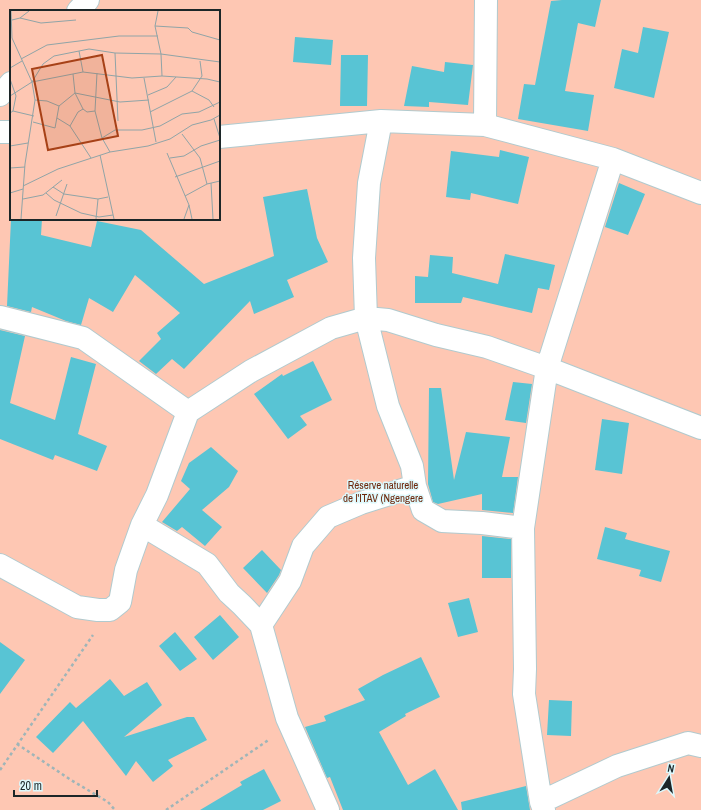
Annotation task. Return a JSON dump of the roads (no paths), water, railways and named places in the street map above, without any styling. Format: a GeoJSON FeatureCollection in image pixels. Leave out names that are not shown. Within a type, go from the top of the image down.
{"type":"FeatureCollection","features":[{"type":"Feature","properties":{"kind":"street"},"geometry":{"type":"LineString","coordinates":[[79,10],[88,0]]}},
{"type":"Feature","properties":{"kind":"street"},"geometry":{"type":"LineString","coordinates":[[485,125],[486,0]]}},
{"type":"Feature","properties":{"kind":"street"},"geometry":{"type":"LineString","coordinates":[[0,95],[10,84]]}},
{"type":"Feature","properties":{"kind":"street"},"geometry":{"type":"LineString","coordinates":[[381,121],[369,183],[367,205],[364,258],[366,318],[388,406],[412,466],[415,486],[423,510],[442,521],[482,523],[523,528]]}},
{"type":"Feature","properties":{"kind":"street"},"geometry":{"type":"LineString","coordinates":[[220,136],[381,121],[485,125],[613,159],[701,193]]}},
{"type":"Feature","properties":{"kind":"street"},"geometry":{"type":"LineString","coordinates":[[613,159],[547,368],[523,528],[525,653],[524,694],[543,806],[617,766],[688,743],[701,746]]}},
{"type":"Feature","properties":{"kind":"street"},"geometry":{"type":"LineString","coordinates":[[0,317],[83,338],[188,412]]}},
{"type":"Feature","properties":{"kind":"street"},"geometry":{"type":"LineString","coordinates":[[0,565],[77,607],[110,610],[120,602],[126,570],[142,525],[157,495],[188,412],[251,371],[331,328],[366,318],[388,320],[436,336],[487,347],[547,368],[701,428]]}},
{"type":"Feature","properties":{"kind":"street"},"geometry":{"type":"LineString","coordinates":[[261,625],[290,581],[304,546],[328,517],[361,502],[415,486]]}},
{"type":"Feature","properties":{"kind":"street"},"geometry":{"type":"LineString","coordinates":[[142,525],[207,564],[229,593],[261,625],[287,718],[328,810]]}},
{"type":"Feature","properties":{"kind":"park label","name":"Réserve naturelle de l'ITAV (Ngengere"},"geometry":{"type":"Point","coordinates":[383,491]}}]}
